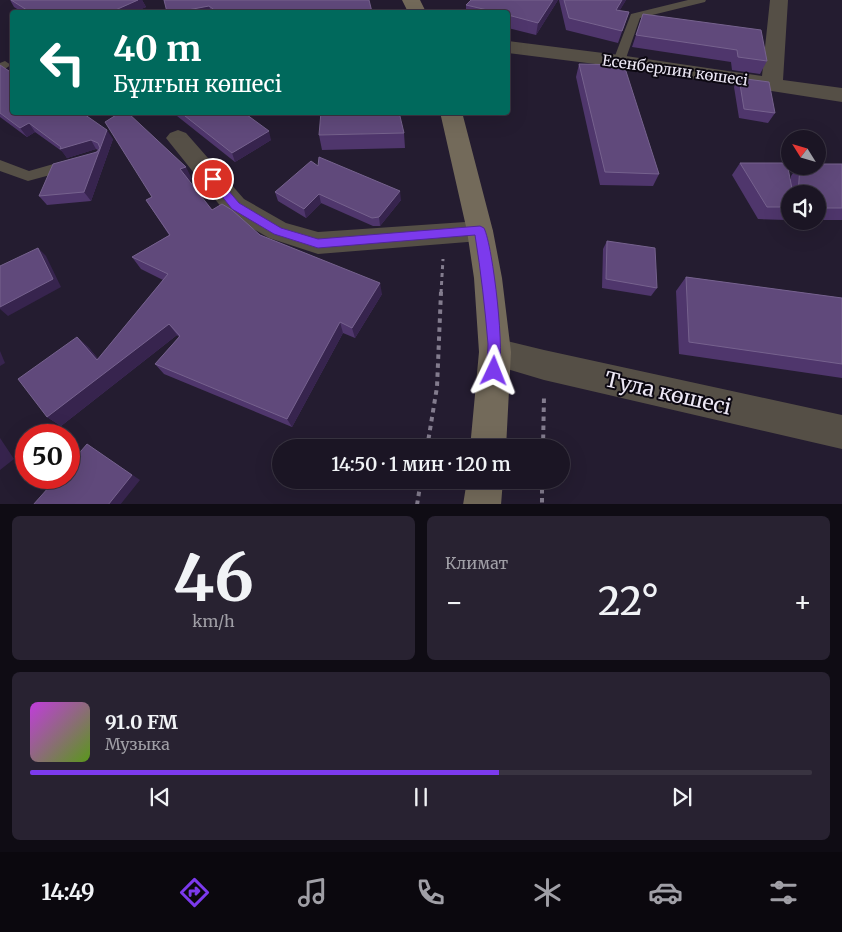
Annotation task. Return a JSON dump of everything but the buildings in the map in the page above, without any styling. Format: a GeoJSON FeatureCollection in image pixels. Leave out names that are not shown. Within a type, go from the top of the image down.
{"type":"FeatureCollection","features":[{"type":"Feature","properties":{"kind":"main road"},"geometry":{"type":"LineString","coordinates":[[452,115],[480,231],[488,278],[495,352],[489,439]]}},
{"type":"Feature","properties":{"kind":"main road"},"geometry":{"type":"LineString","coordinates":[[482,504],[484,489]]}},
{"type":"Feature","properties":{"kind":"street"},"geometry":{"type":"LineString","coordinates":[[772,83],[779,0]]}},
{"type":"Feature","properties":{"kind":"street","name":"Есенберлин көшесі"},"geometry":{"type":"LineString","coordinates":[[510,47],[772,83],[842,95]]}},
{"type":"Feature","properties":{"kind":"street"},"geometry":{"type":"LineString","coordinates":[[178,138],[236,206],[278,231],[318,243],[480,231]]}},
{"type":"Feature","properties":{"kind":"street","name":"Тула көшесі"},"geometry":{"type":"LineString","coordinates":[[495,352],[544,365],[842,432]]}},
{"type":"Feature","properties":{"kind":"lane"},"geometry":{"type":"LineString","coordinates":[[619,61],[635,16],[701,0]]}},
{"type":"Feature","properties":{"kind":"lane"},"geometry":{"type":"LineString","coordinates":[[0,165],[28,176],[88,159]]}},
{"type":"Feature","properties":{"kind":"path"},"geometry":{"type":"LineString","coordinates":[[428,439],[436,387],[443,254],[440,234]]}},
{"type":"Feature","properties":{"kind":"path"},"geometry":{"type":"LineString","coordinates":[[543,439],[544,365]]}},
{"type":"Feature","properties":{"kind":"path"},"geometry":{"type":"LineString","coordinates":[[417,504],[420,489]]}},
{"type":"Feature","properties":{"kind":"path"},"geometry":{"type":"LineString","coordinates":[[542,489],[542,504]]}},
{"type":"Feature","properties":{"kind":"route"},"geometry":{"type":"LineString","coordinates":[[213,179],[236,206],[278,231],[318,243],[480,231],[488,278],[495,352],[494,371]]}}]}
